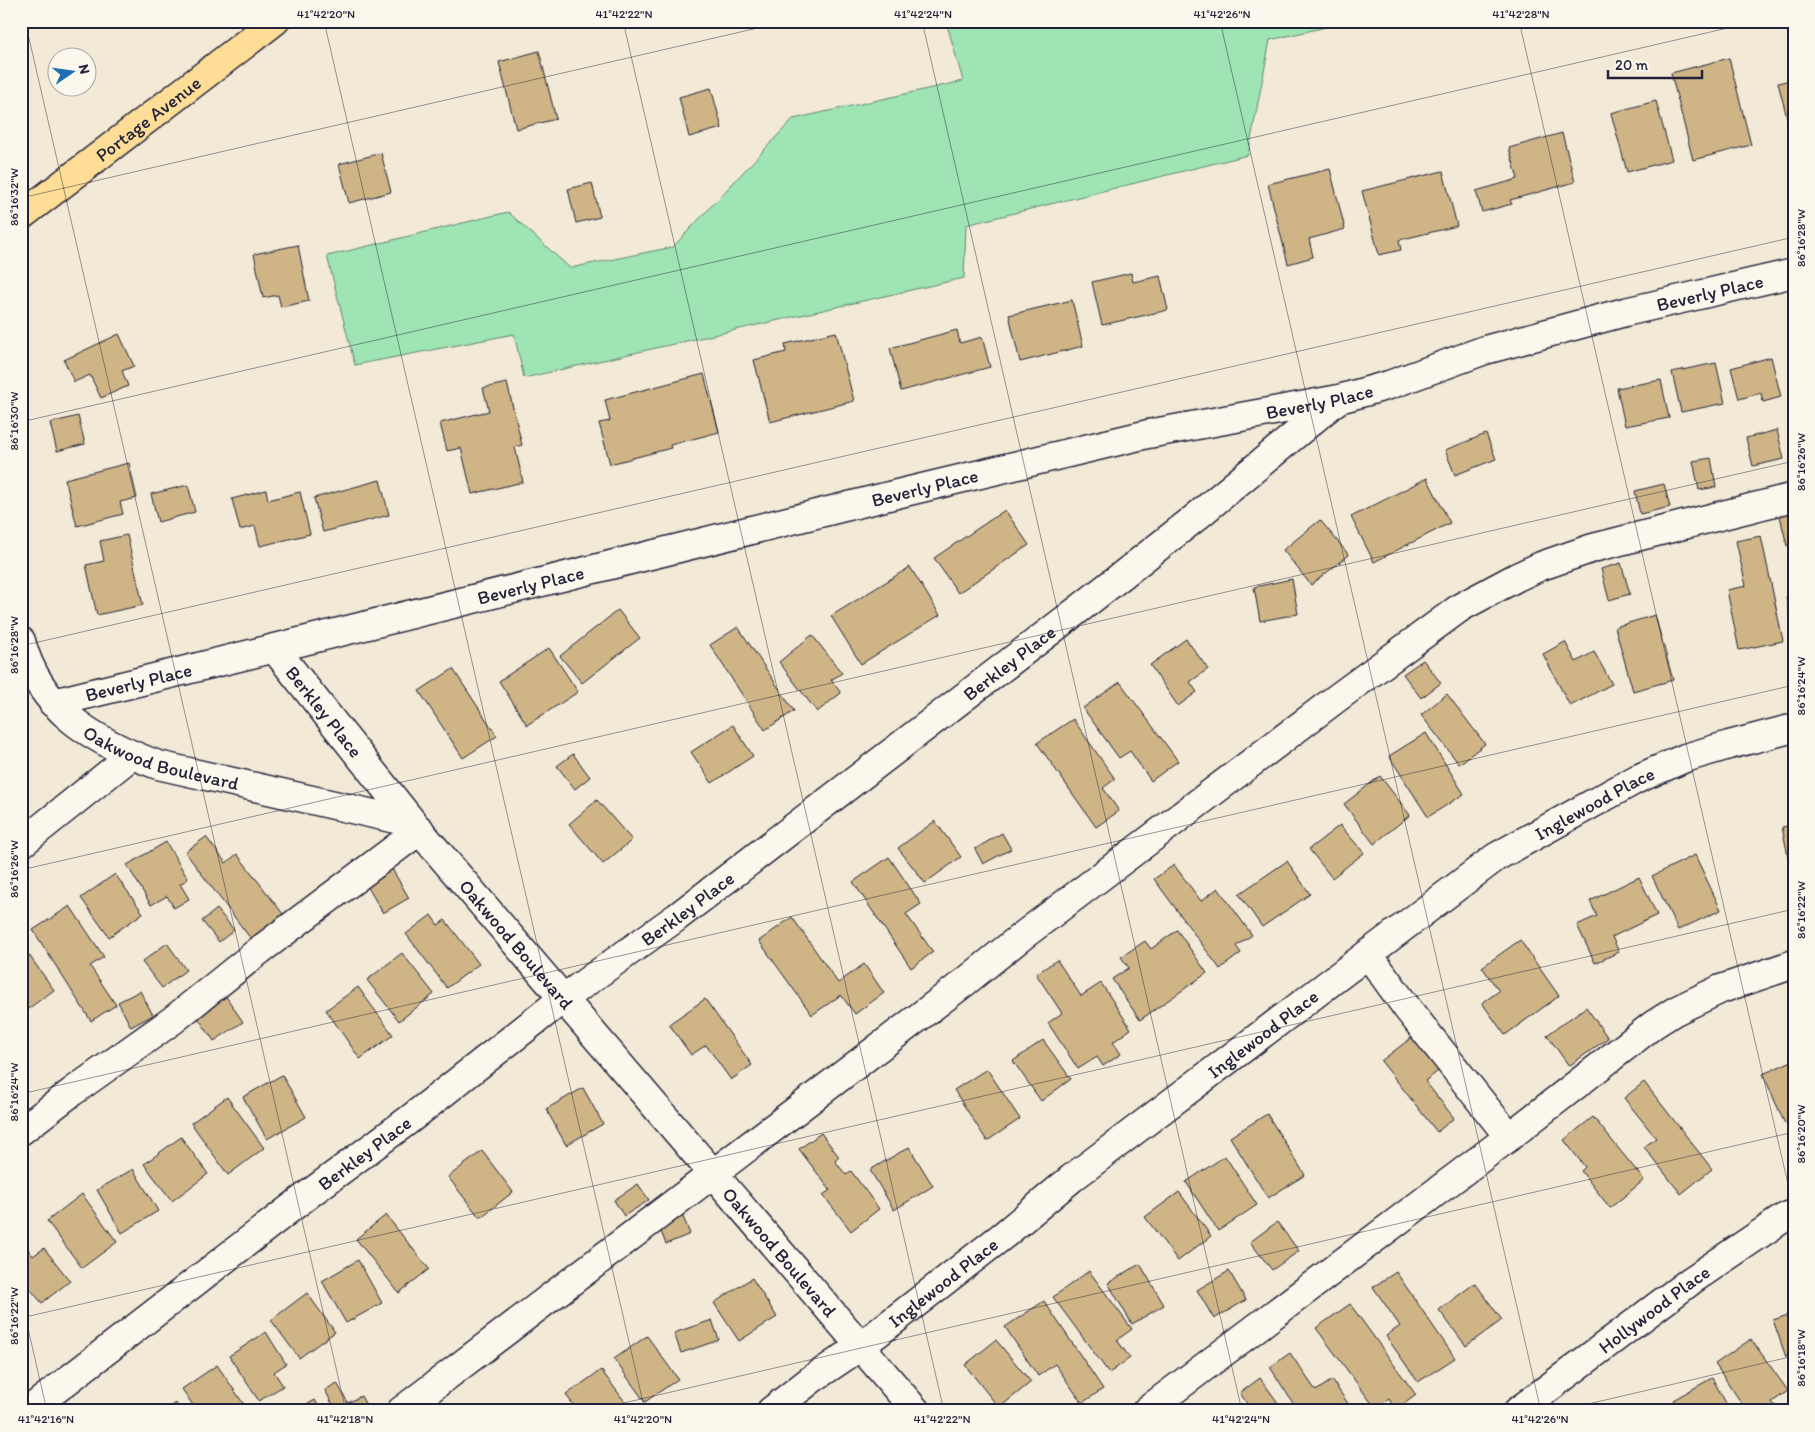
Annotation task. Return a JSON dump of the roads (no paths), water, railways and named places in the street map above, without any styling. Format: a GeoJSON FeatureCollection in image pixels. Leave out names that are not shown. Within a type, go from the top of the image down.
{"type":"FeatureCollection","features":[{"type":"Feature","properties":{"kind":"main road","name":"Portage Avenue"},"geometry":{"type":"LineString","coordinates":[[21,216],[275,21]]}},
{"type":"Feature","properties":{"kind":"street","name":"Beverly Place"},"geometry":{"type":"LineString","coordinates":[[53,703],[1148,434],[1339,399],[1389,385],[1485,350],[1625,312],[1794,273]]}},
{"type":"Feature","properties":{"kind":"street","name":"Berkley Place"},"geometry":{"type":"LineString","coordinates":[[28,1411],[301,1200],[410,1119],[564,998],[677,917],[1075,612],[1195,518],[1339,399]]}},
{"type":"Feature","properties":{"kind":"street"},"geometry":{"type":"LineString","coordinates":[[401,1411],[965,982],[1021,936],[1337,698],[1462,607],[1517,576],[1593,548],[1794,497]]}},
{"type":"Feature","properties":{"kind":"street","name":"Oakwood Boulevard"},"geometry":{"type":"LineString","coordinates":[[21,641],[24,653],[36,680],[53,703],[64,714],[95,737],[132,755],[158,765],[416,826],[916,1411]]}},
{"type":"Feature","properties":{"kind":"street","name":"Berkley Place"},"geometry":{"type":"LineString","coordinates":[[274,648],[416,826]]}},
{"type":"Feature","properties":{"kind":"street","name":"Inglewood Place"},"geometry":{"type":"LineString","coordinates":[[771,1411],[812,1379],[861,1346],[1005,1234],[1072,1178],[1496,857],[1637,779],[1685,758],[1729,744],[1794,728]]}},
{"type":"Feature","properties":{"kind":"street"},"geometry":{"type":"LineString","coordinates":[[21,844],[132,755]]}},
{"type":"Feature","properties":{"kind":"street"},"geometry":{"type":"LineString","coordinates":[[21,1131],[172,1020],[416,826]]}},
{"type":"Feature","properties":{"kind":"street"},"geometry":{"type":"LineString","coordinates":[[1368,954],[1407,1008],[1509,1137]]}},
{"type":"Feature","properties":{"kind":"street"},"geometry":{"type":"LineString","coordinates":[[1146,1411],[1509,1137],[1653,1025],[1675,1011],[1721,988],[1794,964]]}},
{"type":"Feature","properties":{"kind":"street","name":"Hollywood Place"},"geometry":{"type":"LineString","coordinates":[[1518,1411],[1692,1280],[1782,1219],[1794,1213]]}}]}
